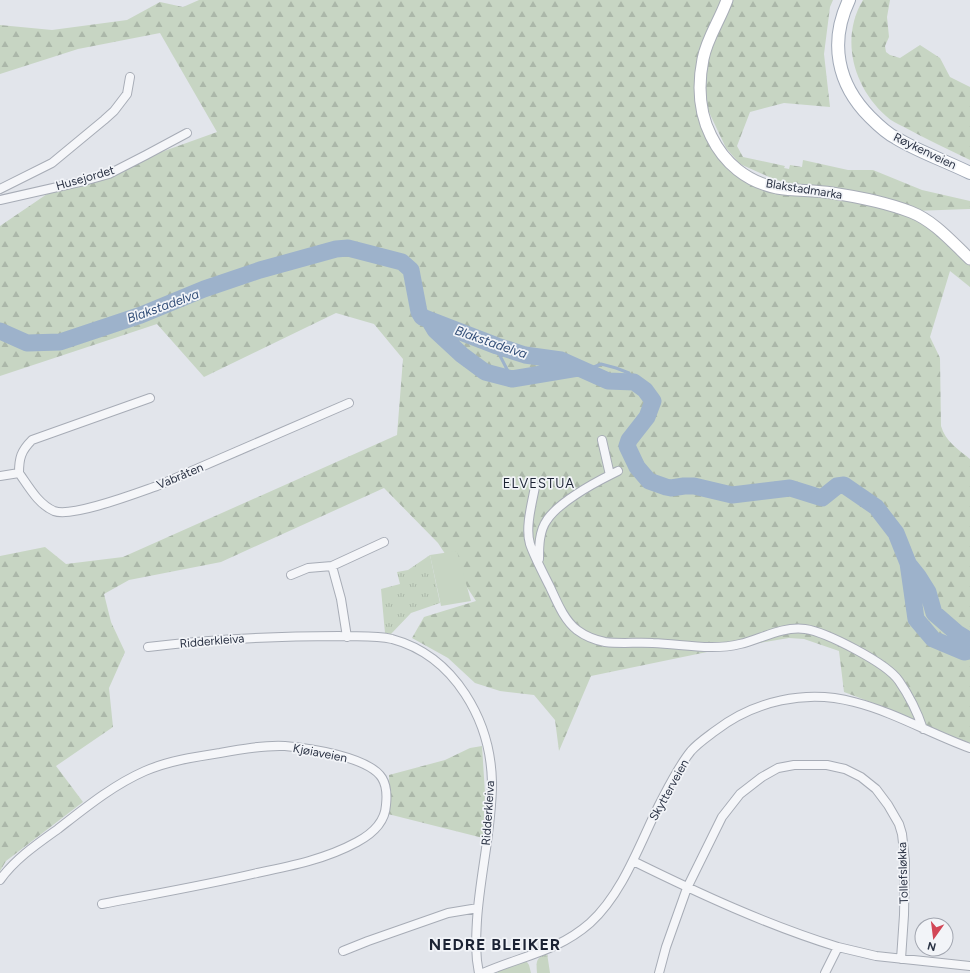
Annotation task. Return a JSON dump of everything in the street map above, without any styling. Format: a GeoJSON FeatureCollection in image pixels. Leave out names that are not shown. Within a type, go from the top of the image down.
{"type":"FeatureCollection","features":[{"type":"Feature","properties":{"kind":"main road","name":"Blakstadmarka"},"geometry":{"type":"LineString","coordinates":[[727,0],[703,57],[700,85],[704,117],[715,143],[724,157],[735,168],[744,174],[767,185],[872,200],[913,213],[930,223],[970,259]]}},
{"type":"Feature","properties":{"kind":"main road","name":"Røykenveien"},"geometry":{"type":"LineString","coordinates":[[849,0],[841,21],[839,34],[840,65],[844,79],[856,101],[878,125],[896,138],[970,173]]}},
{"type":"Feature","properties":{"kind":"street","name":"Husejordet"},"geometry":{"type":"LineString","coordinates":[[0,189],[52,162],[104,120],[114,111],[127,94],[130,77]]}},
{"type":"Feature","properties":{"kind":"street","name":"Husejordet"},"geometry":{"type":"LineString","coordinates":[[0,200],[109,174],[187,133]]}},
{"type":"Feature","properties":{"kind":"street"},"geometry":{"type":"LineString","coordinates":[[0,476],[19,473],[20,456],[25,447],[32,440],[150,398]]}},
{"type":"Feature","properties":{"kind":"street","name":"Vabråten"},"geometry":{"type":"LineString","coordinates":[[19,473],[40,502],[54,511],[65,513],[75,512],[157,486],[348,403]]}},
{"type":"Feature","properties":{"kind":"street"},"geometry":{"type":"LineString","coordinates":[[602,440],[610,475]]}},
{"type":"Feature","properties":{"kind":"street"},"geometry":{"type":"LineString","coordinates":[[539,562],[541,534],[546,520],[581,491],[618,471]]}},
{"type":"Feature","properties":{"kind":"street"},"geometry":{"type":"LineString","coordinates":[[535,487],[530,514],[530,543],[567,620],[577,630],[589,637],[604,642],[661,643],[700,647],[720,647],[740,644],[765,635],[791,629],[805,629],[825,635],[862,653],[886,668],[898,680],[919,718],[923,729]]}},
{"type":"Feature","properties":{"kind":"street"},"geometry":{"type":"LineString","coordinates":[[291,575],[308,568],[332,566],[384,542]]}},
{"type":"Feature","properties":{"kind":"street"},"geometry":{"type":"LineString","coordinates":[[332,566],[341,599],[347,636]]}},
{"type":"Feature","properties":{"kind":"street","name":"Ridderkleiva"},"geometry":{"type":"LineString","coordinates":[[148,647],[246,638],[375,636],[387,638],[413,648],[431,658],[450,673],[463,689],[473,706],[489,754],[492,783],[490,821],[478,908],[476,960],[479,973]]}},
{"type":"Feature","properties":{"kind":"street","name":"Skytterveien"},"geometry":{"type":"LineString","coordinates":[[483,973],[552,948],[576,934],[591,921],[607,903],[634,861],[647,829],[667,790],[692,750],[724,724],[748,710],[778,700],[804,697],[831,697],[854,701],[880,710],[970,748]]}},
{"type":"Feature","properties":{"kind":"street","name":"Kjøiaveien"},"geometry":{"type":"LineString","coordinates":[[0,880],[6,871],[29,850],[101,796],[144,772],[171,762],[245,748],[283,746],[336,754],[355,760],[370,768],[381,777],[385,784],[387,796],[386,808],[384,817],[379,824],[372,832],[357,842],[329,855],[299,864],[210,884],[102,904]]}},
{"type":"Feature","properties":{"kind":"street","name":"Tollefsløkka"},"geometry":{"type":"LineString","coordinates":[[659,973],[666,947],[687,888],[722,817],[740,794],[762,777],[778,768],[794,765],[827,765],[845,769],[861,777],[876,789],[888,805],[899,824],[902,834],[905,861],[904,915],[901,959]]}},
{"type":"Feature","properties":{"kind":"street"},"geometry":{"type":"LineString","coordinates":[[634,861],[687,888],[777,926],[838,947],[860,953],[901,959],[970,966]]}},
{"type":"Feature","properties":{"kind":"street"},"geometry":{"type":"LineString","coordinates":[[343,951],[448,913],[478,908]]}},
{"type":"Feature","properties":{"kind":"street"},"geometry":{"type":"LineString","coordinates":[[825,973],[838,947]]}},
{"type":"Feature","properties":{"kind":"green space"},"geometry":{"type":"Polygon","coordinates":[[[199,0],[724,0],[705,46],[704,117],[737,167],[777,185],[830,193],[910,216],[944,235],[970,258],[970,287],[950,271],[930,337],[940,358],[941,426],[949,441],[970,459],[970,743],[844,692],[839,651],[804,639],[789,638],[707,652],[591,676],[559,751],[555,720],[534,695],[500,691],[475,683],[448,658],[412,638],[424,617],[476,601],[438,543],[384,488],[221,562],[129,580],[104,594],[111,622],[125,652],[109,688],[113,727],[56,766],[83,802],[6,861],[0,871],[0,556],[45,547],[66,564],[123,557],[397,435],[403,359],[374,324],[336,313],[204,377],[157,324],[0,376],[0,226],[50,192],[217,132],[160,33],[78,49],[0,74],[0,25],[52,30],[127,20],[160,2],[183,7],[199,0]]]}},
{"type":"Feature","properties":{"kind":"green space"},"geometry":{"type":"Polygon","coordinates":[[[731,0],[833,0],[830,7],[824,54],[830,107],[784,103],[750,112],[737,146],[743,157],[785,166],[784,168],[789,169],[790,165],[802,167],[803,160],[848,170],[873,170],[922,190],[970,201],[970,209],[913,211],[776,180],[740,164],[726,148],[708,110],[704,89],[708,59],[731,0]]]}},
{"type":"Feature","properties":{"kind":"green space"},"geometry":{"type":"Polygon","coordinates":[[[863,0],[890,0],[887,17],[889,37],[885,46],[886,52],[900,58],[920,45],[940,58],[950,77],[970,87],[970,160],[892,121],[875,104],[865,91],[858,77],[851,46],[852,30],[856,15],[863,0]]]}},
{"type":"Feature","properties":{"kind":"green space"},"geometry":{"type":"Polygon","coordinates":[[[457,551],[471,601],[441,606],[430,555],[457,551]]]}},
{"type":"Feature","properties":{"kind":"green space"},"geometry":{"type":"Polygon","coordinates":[[[430,555],[440,603],[411,613],[391,634],[385,633],[381,589],[400,584],[397,572],[408,570],[430,555]]]}},
{"type":"Feature","properties":{"kind":"green space"},"geometry":{"type":"Polygon","coordinates":[[[482,746],[485,793],[483,838],[388,814],[390,804],[389,775],[445,760],[470,748],[482,746]]]}},
{"type":"Feature","properties":{"kind":"green space"},"geometry":{"type":"Polygon","coordinates":[[[547,953],[550,973],[537,973],[539,958],[547,953]]]}},
{"type":"Feature","properties":{"kind":"green space"},"geometry":{"type":"Polygon","coordinates":[[[522,961],[527,962],[531,973],[497,973],[500,970],[522,961]]]}},
{"type":"Feature","properties":{"kind":"waterway","name":"Blakstadelva"},"geometry":{"type":"LineString","coordinates":[[0,331],[27,343],[60,342],[141,315],[204,289],[260,270],[336,249],[348,248],[402,262],[411,270],[419,312],[422,317],[497,346],[525,355],[561,360],[608,381],[634,382],[645,390],[653,401],[647,417],[629,440],[627,446],[637,467],[649,481],[671,488],[694,486],[732,495],[790,488],[822,498],[837,486],[844,485],[876,507],[896,533],[908,563],[916,619],[933,639],[964,652],[970,651]]}},
{"type":"Feature","properties":{"kind":"waterway"},"geometry":{"type":"LineString","coordinates":[[429,320],[435,330],[462,355],[485,372],[512,379],[578,368]]}},
{"type":"Feature","properties":{"kind":"waterway"},"geometry":{"type":"LineString","coordinates":[[495,346],[512,379]]}},
{"type":"Feature","properties":{"kind":"waterway"},"geometry":{"type":"LineString","coordinates":[[587,370],[601,364],[629,373],[634,382]]}},
{"type":"Feature","properties":{"kind":"waterway"},"geometry":{"type":"LineString","coordinates":[[910,566],[928,592],[934,613],[957,633],[970,641]]}},
{"type":"Feature","properties":{"kind":"district","name":"ELVESTUA"},"geometry":{"type":"Point","coordinates":[539,483]}},
{"type":"Feature","properties":{"kind":"district","name":"NEDRE BLEIKER"},"geometry":{"type":"Point","coordinates":[495,944]}}]}
